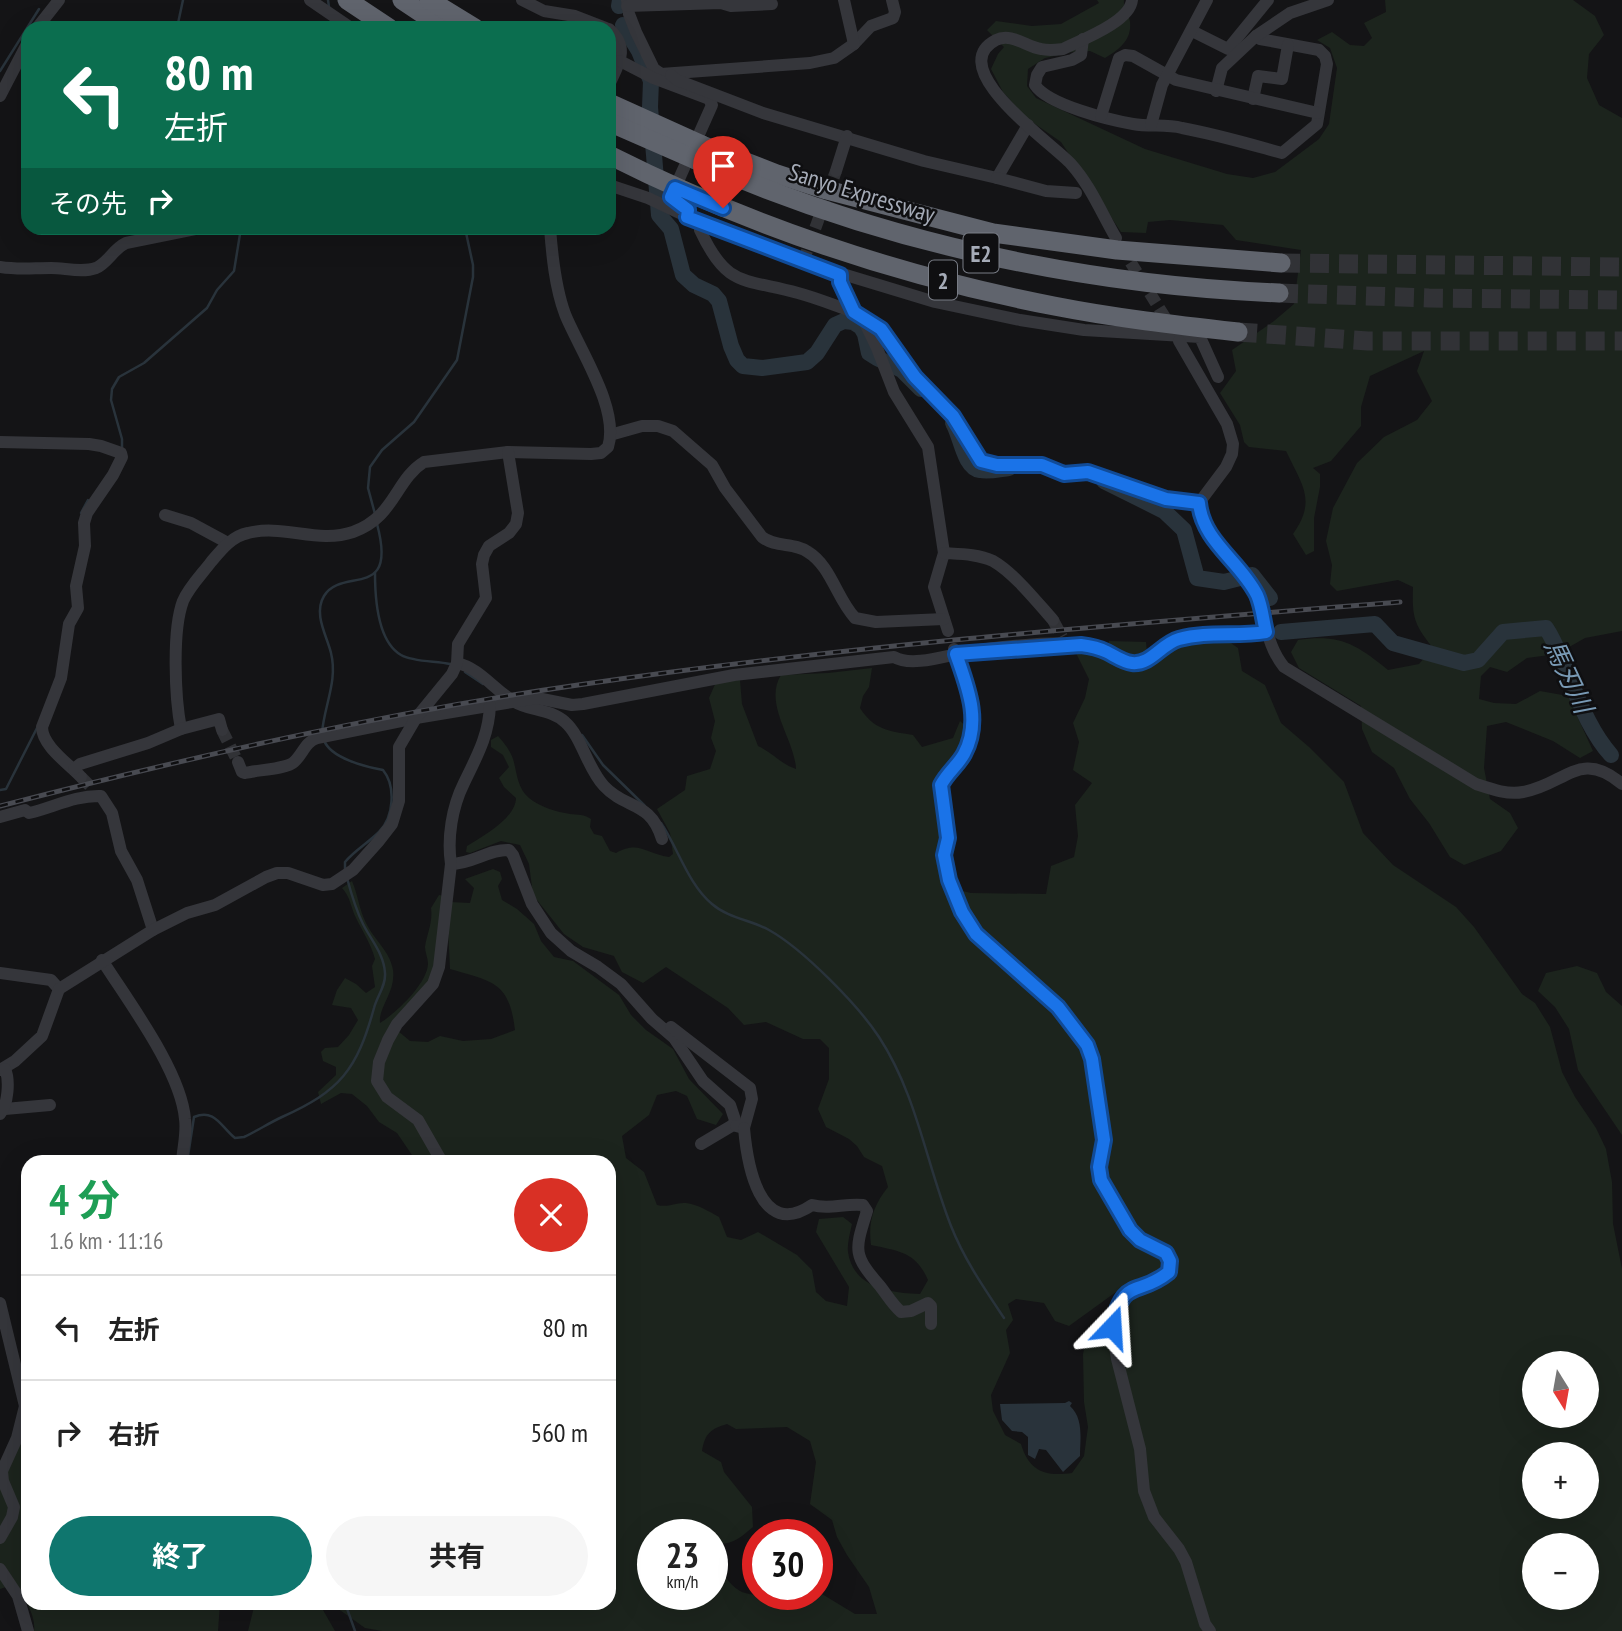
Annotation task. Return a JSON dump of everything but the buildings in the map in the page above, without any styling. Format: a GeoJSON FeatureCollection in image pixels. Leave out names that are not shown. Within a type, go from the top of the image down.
{"type":"FeatureCollection","features":[{"type":"Feature","properties":{"kind":"highway"},"geometry":{"type":"LineString","coordinates":[[347,0],[378,21]]}},
{"type":"Feature","properties":{"kind":"highway"},"geometry":{"type":"LineString","coordinates":[[402,0],[434,21]]}},
{"type":"Feature","properties":{"kind":"highway"},"geometry":{"type":"LineString","coordinates":[[429,0],[464,21]]}},
{"type":"Feature","properties":{"kind":"highway","name":"Sanyo Expressway"},"geometry":{"type":"LineString","coordinates":[[616,107],[699,152],[823,210],[895,232],[1067,271],[1167,286],[1279,293]]}},
{"type":"Feature","properties":{"kind":"highway","name":"Sanyo Expressway"},"geometry":{"type":"LineString","coordinates":[[616,124],[823,189],[993,233],[1117,250],[1281,263]]}},
{"type":"Feature","properties":{"kind":"highway","name":"2"},"geometry":{"type":"LineString","coordinates":[[616,159],[662,182],[748,219],[836,251],[975,289],[1056,307],[1238,332]]}},
{"type":"Feature","properties":{"kind":"street"},"geometry":{"type":"LineString","coordinates":[[522,0],[545,5],[588,21]]}},
{"type":"Feature","properties":{"kind":"street"},"geometry":{"type":"LineString","coordinates":[[844,0],[854,44]]}},
{"type":"Feature","properties":{"kind":"street"},"geometry":{"type":"LineString","coordinates":[[628,7],[653,69],[661,74],[671,75],[701,70],[810,63],[834,58],[854,44],[871,26],[893,18],[895,12],[892,0]]}},
{"type":"Feature","properties":{"kind":"street"},"geometry":{"type":"LineString","coordinates":[[1116,238],[1073,166],[1007,106],[991,87],[983,73],[982,58],[986,47],[998,38],[1009,38],[1039,49],[1063,49],[1124,16],[1131,7],[1132,0]]}},
{"type":"Feature","properties":{"kind":"street"},"geometry":{"type":"LineString","coordinates":[[1150,125],[1162,85],[1208,0]]}},
{"type":"Feature","properties":{"kind":"street"},"geometry":{"type":"LineString","coordinates":[[1192,31],[1228,49],[1268,0]]}},
{"type":"Feature","properties":{"kind":"street"},"geometry":{"type":"LineString","coordinates":[[1216,91],[1222,68],[1256,36],[1290,13],[1328,0]]}},
{"type":"Feature","properties":{"kind":"street"},"geometry":{"type":"LineString","coordinates":[[41,21],[53,2]]}},
{"type":"Feature","properties":{"kind":"street"},"geometry":{"type":"LineString","coordinates":[[315,3],[342,21]]}},
{"type":"Feature","properties":{"kind":"street"},"geometry":{"type":"LineString","coordinates":[[616,21],[628,7],[772,4]]}},
{"type":"Feature","properties":{"kind":"street"},"geometry":{"type":"LineString","coordinates":[[616,36],[619,38],[620,61],[616,70]]}},
{"type":"Feature","properties":{"kind":"street"},"geometry":{"type":"LineString","coordinates":[[1083,39],[1081,55],[1072,61],[1042,66],[1035,85],[1040,93],[1101,116],[1134,124],[1180,127],[1282,153],[1317,124],[1327,64],[1325,56],[1319,50],[1256,36]]}},
{"type":"Feature","properties":{"kind":"street"},"geometry":{"type":"LineString","coordinates":[[1253,99],[1258,76],[1282,79],[1288,45]]}},
{"type":"Feature","properties":{"kind":"street"},"geometry":{"type":"LineString","coordinates":[[1101,116],[1119,58],[1125,54],[1176,80],[1318,113]]}},
{"type":"Feature","properties":{"kind":"street"},"geometry":{"type":"LineString","coordinates":[[1,93],[21,55]]}},
{"type":"Feature","properties":{"kind":"street"},"geometry":{"type":"LineString","coordinates":[[620,61],[649,76],[923,161],[1046,191],[1076,193]]}},
{"type":"Feature","properties":{"kind":"street"},"geometry":{"type":"LineString","coordinates":[[699,92],[701,70]]}},
{"type":"Feature","properties":{"kind":"street"},"geometry":{"type":"LineString","coordinates":[[671,75],[709,99],[712,106],[662,182],[671,197],[688,210],[682,214]]}},
{"type":"Feature","properties":{"kind":"street"},"geometry":{"type":"LineString","coordinates":[[997,178],[1028,125]]}},
{"type":"Feature","properties":{"kind":"street"},"geometry":{"type":"LineString","coordinates":[[836,171],[847,136]]}},
{"type":"Feature","properties":{"kind":"street"},"geometry":{"type":"LineString","coordinates":[[616,187],[648,198],[703,224],[840,275],[935,302],[1084,330],[1200,337],[1218,377]]}},
{"type":"Feature","properties":{"kind":"street"},"geometry":{"type":"LineString","coordinates":[[703,224],[701,230],[712,255],[732,276],[761,286],[798,293],[873,322],[881,329],[915,377],[953,416],[981,461],[997,465],[1042,465],[1064,474],[1088,472],[1166,499],[1199,503]]}},
{"type":"Feature","properties":{"kind":"street"},"geometry":{"type":"LineString","coordinates":[[0,267],[16,270],[88,270],[103,264],[116,248],[126,243],[165,235]]}},
{"type":"Feature","properties":{"kind":"street"},"geometry":{"type":"LineString","coordinates":[[181,729],[176,670],[183,601],[228,543],[249,532],[280,531],[328,537],[354,531],[376,518],[415,468],[424,462],[508,452],[601,453],[608,447],[610,435],[602,395],[559,295],[551,235]]}},
{"type":"Feature","properties":{"kind":"street"},"geometry":{"type":"LineString","coordinates":[[610,435],[642,426],[658,426],[673,431],[684,439],[712,465],[725,488],[762,537],[770,544],[798,547],[808,551],[820,562],[855,618],[876,622],[946,625],[934,587],[943,553],[928,447],[894,392],[877,348],[840,282],[840,275]]}},
{"type":"Feature","properties":{"kind":"street"},"geometry":{"type":"LineString","coordinates":[[1179,341],[1227,424],[1233,444],[1226,467],[1199,503],[1204,527],[1256,594],[1266,632],[1275,655],[1284,667],[1476,783],[1493,790],[1520,793],[1545,786],[1581,768],[1604,771],[1622,784]]}},
{"type":"Feature","properties":{"kind":"street"},"geometry":{"type":"LineString","coordinates":[[0,442],[89,444],[121,453],[122,457],[87,513],[84,523],[85,546],[76,586],[78,608],[69,624],[61,678],[42,727],[47,742],[77,773],[80,764],[148,743],[181,729],[219,719],[222,730]]}},
{"type":"Feature","properties":{"kind":"street"},"geometry":{"type":"LineString","coordinates":[[50,1105],[2,1112],[7,1074],[3,1069],[42,1036],[60,989],[153,930],[187,913],[215,905],[266,877],[288,873],[323,885],[332,884],[345,877],[379,842],[396,816],[399,801],[399,747],[416,718],[452,674],[457,663],[458,644],[486,598],[482,564],[484,555],[489,546],[509,533],[516,524],[518,513],[508,452]]}},
{"type":"Feature","properties":{"kind":"street"},"geometry":{"type":"LineString","coordinates":[[165,515],[191,523],[228,543]]}},
{"type":"Feature","properties":{"kind":"street"},"geometry":{"type":"LineString","coordinates":[[943,553],[970,555],[995,562],[1019,583],[1053,620]]}},
{"type":"Feature","properties":{"kind":"street"},"geometry":{"type":"LineString","coordinates":[[238,762],[245,773],[289,766],[311,740],[317,738],[537,698],[572,705],[583,704],[734,675],[894,657],[905,662],[955,651],[1063,640],[1096,648],[1133,663],[1149,659],[1160,647],[1182,638],[1204,633],[1266,632]]}},
{"type":"Feature","properties":{"kind":"street"},"geometry":{"type":"LineString","coordinates":[[955,651],[971,696],[973,717],[968,747],[941,785],[948,838],[944,855],[949,880],[962,912],[976,934],[1058,1007],[1087,1045],[1092,1059],[1104,1140],[1099,1167],[1101,1180],[1130,1230],[1140,1240],[1166,1253],[1170,1261],[1169,1272],[1160,1279],[1136,1287],[1120,1300],[1112,1327],[1117,1359],[1140,1448],[1144,1491],[1154,1517],[1186,1562],[1205,1624],[1210,1631]]}},
{"type":"Feature","properties":{"kind":"street"},"geometry":{"type":"LineString","coordinates":[[457,663],[471,668],[513,702],[549,713],[565,722],[603,786],[614,796],[643,808],[659,828],[662,839]]}},
{"type":"Feature","properties":{"kind":"street"},"geometry":{"type":"LineString","coordinates":[[438,1155],[418,1120],[387,1097],[377,1081],[379,1062],[397,1024],[433,984],[439,967],[452,864],[450,834],[457,799],[487,735],[491,705]]}},
{"type":"Feature","properties":{"kind":"street"},"geometry":{"type":"LineString","coordinates":[[0,817],[25,810],[29,813],[43,810],[50,805],[92,792],[101,796],[112,813],[121,851],[137,880],[153,930]]}},
{"type":"Feature","properties":{"kind":"street"},"geometry":{"type":"LineString","coordinates":[[452,864],[462,864],[499,850],[509,850],[532,904],[551,933],[571,951],[621,984],[674,1038],[703,1081],[730,1105],[752,1178],[759,1195],[768,1206],[780,1213],[790,1214],[802,1212],[812,1205],[822,1208],[863,1205],[867,1211],[857,1247],[859,1259],[901,1312],[911,1311],[928,1303],[931,1306],[931,1324]]}},
{"type":"Feature","properties":{"kind":"street"},"geometry":{"type":"LineString","coordinates":[[102,960],[150,1035],[173,1080],[185,1115],[183,1155]]}},
{"type":"Feature","properties":{"kind":"street"},"geometry":{"type":"LineString","coordinates":[[0,973],[51,980],[60,989]]}},
{"type":"Feature","properties":{"kind":"street"},"geometry":{"type":"LineString","coordinates":[[642,1007],[750,1088],[752,1099],[738,1126],[701,1144]]}},
{"type":"Feature","properties":{"kind":"street"},"geometry":{"type":"LineString","coordinates":[[0,1303],[21,1390]]}},
{"type":"Feature","properties":{"kind":"street"},"geometry":{"type":"LineString","coordinates":[[0,1538],[12,1517],[13,1507],[2,1471],[21,1422]]}},
{"type":"Feature","properties":{"kind":"street"},"geometry":{"type":"LineString","coordinates":[[0,1569],[18,1596],[21,1606]]}},
{"type":"Feature","properties":{"kind":"street"},"geometry":{"type":"LineString","coordinates":[[22,1610],[28,1631]]}},
{"type":"Feature","properties":{"kind":"shaded area"},"geometry":{"type":"Polygon","coordinates":[[[1097,0],[1124,0],[1130,22],[1127,39],[1120,48],[1105,58],[1090,51],[1072,52],[1045,58],[1028,69],[1027,86],[1036,98],[1145,149],[1227,174],[1253,178],[1275,172],[1319,139],[1329,124],[1337,68],[1330,48],[1317,40],[1332,32],[1350,45],[1364,46],[1372,38],[1364,23],[1386,12],[1385,0],[1573,0],[1595,16],[1604,35],[1589,54],[1587,78],[1599,105],[1622,118],[1622,631],[1585,638],[1557,654],[1527,658],[1507,672],[1490,667],[1481,676],[1479,699],[1494,703],[1516,704],[1540,691],[1568,696],[1593,751],[1580,758],[1553,741],[1506,722],[1487,726],[1484,768],[1490,799],[1510,813],[1518,828],[1501,851],[1464,865],[1450,857],[1410,799],[1394,768],[1372,752],[1362,729],[1361,706],[1299,668],[1291,652],[1298,640],[1336,640],[1357,648],[1388,670],[1419,664],[1433,648],[1416,620],[1413,587],[1398,580],[1337,591],[1330,584],[1332,565],[1326,541],[1333,508],[1357,463],[1384,437],[1417,420],[1432,401],[1417,371],[1424,351],[1370,376],[1361,407],[1361,426],[1331,461],[1313,468],[1320,474],[1320,487],[1314,518],[1314,551],[1306,555],[1293,534],[1306,502],[1302,483],[1286,451],[1249,447],[1244,442],[1240,425],[1220,393],[1236,371],[1232,350],[1294,304],[1301,250],[1236,240],[1223,225],[1170,220],[1148,222],[1146,233],[1121,232],[1061,142],[1025,117],[1003,92],[991,69],[1004,47],[987,30],[996,21],[1032,26],[1061,24],[1099,3],[1097,0]]]}},
{"type":"Feature","properties":{"kind":"shaded area"},"geometry":{"type":"Polygon","coordinates":[[[1225,639],[1238,648],[1242,671],[1265,685],[1281,723],[1344,782],[1363,833],[1393,865],[1456,907],[1474,927],[1522,994],[1535,1003],[1550,1027],[1562,1072],[1606,1149],[1612,1182],[1613,1224],[1622,1269],[1622,1631],[382,1631],[365,1628],[340,1610],[616,1610],[616,1155],[412,1155],[397,1133],[379,1122],[367,1106],[352,1094],[341,1093],[321,1104],[318,1092],[336,1075],[336,1067],[323,1061],[321,1052],[325,1048],[338,1047],[358,1020],[351,1008],[332,1005],[337,990],[345,978],[366,993],[375,987],[372,966],[375,959],[342,888],[352,881],[366,923],[385,951],[393,970],[392,985],[380,1023],[410,997],[426,972],[428,964],[425,947],[431,923],[431,908],[439,895],[444,896],[435,973],[398,1031],[410,1041],[428,1042],[440,1036],[463,1041],[491,1039],[515,1030],[508,1002],[503,993],[488,981],[450,969],[448,928],[450,902],[470,903],[474,888],[465,879],[493,869],[500,872],[502,879],[498,886],[502,900],[534,924],[541,941],[554,957],[573,961],[619,995],[631,1015],[646,1030],[673,1049],[689,1079],[723,1114],[716,1125],[697,1119],[687,1096],[676,1091],[657,1095],[649,1115],[622,1136],[626,1158],[644,1172],[657,1205],[686,1203],[703,1208],[719,1217],[727,1237],[741,1240],[758,1232],[797,1255],[812,1270],[816,1292],[826,1301],[847,1306],[849,1287],[816,1232],[819,1219],[843,1217],[852,1224],[848,1252],[857,1274],[865,1281],[886,1290],[920,1294],[928,1280],[912,1258],[898,1251],[871,1245],[873,1215],[888,1187],[882,1166],[864,1157],[849,1139],[826,1127],[818,1109],[829,1079],[829,1048],[820,1039],[803,1039],[766,1022],[744,1025],[728,1008],[666,967],[643,983],[622,972],[614,956],[583,947],[564,934],[533,895],[529,864],[520,845],[501,841],[470,853],[466,852],[467,846],[497,826],[515,805],[516,798],[499,778],[509,767],[503,755],[491,747],[491,740],[498,736],[507,747],[522,790],[533,801],[554,810],[591,819],[590,827],[594,834],[602,836],[610,851],[616,853],[637,848],[669,857],[673,854],[670,833],[657,809],[685,790],[687,776],[710,769],[716,751],[711,738],[715,721],[709,698],[716,682],[740,680],[742,704],[758,746],[796,769],[776,698],[776,686],[781,675],[872,668],[869,687],[860,708],[877,725],[913,735],[922,747],[953,738],[960,721],[968,728],[963,752],[939,782],[949,888],[971,893],[1046,894],[1051,866],[1074,857],[1078,836],[1075,805],[1092,783],[1073,770],[1079,742],[1073,723],[1085,698],[1089,679],[1076,653],[1090,650],[1106,655],[1109,641],[1146,642],[1147,653],[1190,642],[1225,639]],[[1116,1292],[1069,1326],[1055,1321],[1044,1303],[1016,1299],[1008,1304],[1013,1320],[1006,1330],[1010,1353],[991,1395],[993,1411],[1005,1435],[1021,1444],[1024,1453],[1039,1470],[1054,1474],[1072,1473],[1084,1456],[1088,1427],[1084,1402],[1083,1354],[1088,1333],[1103,1324],[1123,1319],[1129,1301],[1116,1292]]]}},
{"type":"Feature","properties":{"kind":"shaded area"},"geometry":{"type":"Polygon","coordinates":[[[1577,966],[1597,973],[1606,992],[1622,1006],[1622,1135],[1578,1070],[1569,1029],[1555,1007],[1538,991],[1546,973],[1577,966]]]}},
{"type":"Feature","properties":{"kind":"shaded area"},"geometry":{"type":"Polygon","coordinates":[[[1069,1401],[1079,1423],[1080,1456],[1063,1472],[1046,1450],[1039,1449],[1035,1459],[1028,1455],[1028,1437],[1022,1432],[1012,1431],[1002,1420],[1000,1404],[1069,1401]]]}},
{"type":"Feature","properties":{"kind":"shaded area"},"geometry":{"type":"Polygon","coordinates":[[[21,1444],[21,1594],[18,1589],[0,1589],[0,1460],[13,1458],[21,1444]]]}},
{"type":"Feature","properties":{"kind":"shaded area"},"geometry":{"type":"Polygon","coordinates":[[[30,1610],[220,1610],[218,1631],[34,1631],[30,1610]]]}},
{"type":"Feature","properties":{"kind":"shaded area"},"geometry":{"type":"Polygon","coordinates":[[[253,1610],[323,1610],[335,1631],[248,1631],[253,1610]]]}},
{"type":"Feature","properties":{"kind":"waterway"},"geometry":{"type":"LineString","coordinates":[[178,21],[183,0]]}},
{"type":"Feature","properties":{"kind":"waterway"},"geometry":{"type":"LineString","coordinates":[[328,0],[329,7]]}},
{"type":"Feature","properties":{"kind":"waterway","name":"馬刃川"},"geometry":{"type":"LineString","coordinates":[[619,6],[620,0]]}},
{"type":"Feature","properties":{"kind":"waterway"},"geometry":{"type":"LineString","coordinates":[[31,21],[39,9]]}},
{"type":"Feature","properties":{"kind":"waterway","name":"馬刃川"},"geometry":{"type":"LineString","coordinates":[[623,25],[639,51],[651,81],[650,107],[659,215],[671,229],[683,275],[694,285],[713,294],[719,301],[737,360],[743,366],[762,368],[807,362],[817,353],[835,325],[844,321],[853,322],[861,327],[865,334],[869,353],[902,370],[921,389]]}},
{"type":"Feature","properties":{"kind":"waterway"},"geometry":{"type":"LineString","coordinates":[[0,71],[21,38]]}},
{"type":"Feature","properties":{"kind":"waterway"},"geometry":{"type":"LineString","coordinates":[[122,448],[111,400],[112,389],[119,377],[144,363],[207,308],[217,290],[234,271],[240,235]]}},
{"type":"Feature","properties":{"kind":"waterway"},"geometry":{"type":"LineString","coordinates":[[375,514],[368,488],[370,467],[382,450],[414,422],[457,360],[473,277],[467,235]]}},
{"type":"Feature","properties":{"kind":"waterway","name":"馬刃川"},"geometry":{"type":"LineString","coordinates":[[953,423],[970,464],[987,471],[1009,468]]}},
{"type":"Feature","properties":{"kind":"waterway","name":"馬刃川"},"geometry":{"type":"LineString","coordinates":[[1104,481],[1164,511],[1184,530],[1197,578],[1224,582],[1252,575],[1270,598]]}},
{"type":"Feature","properties":{"kind":"waterway"},"geometry":{"type":"LineString","coordinates":[[81,513],[88,500]]}},
{"type":"Feature","properties":{"kind":"waterway"},"geometry":{"type":"LineString","coordinates":[[322,733],[332,683],[333,663],[320,617],[321,603],[332,587],[374,573],[380,564],[381,548],[377,524]]}},
{"type":"Feature","properties":{"kind":"waterway"},"geometry":{"type":"LineString","coordinates":[[375,573],[379,618],[393,648],[412,659],[450,664]]}},
{"type":"Feature","properties":{"kind":"waterway","name":"馬刃川"},"geometry":{"type":"LineString","coordinates":[[1281,632],[1375,624],[1393,643],[1464,663],[1478,660],[1503,632],[1546,628],[1587,718],[1611,755]]}},
{"type":"Feature","properties":{"kind":"waterway"},"geometry":{"type":"LineString","coordinates":[[465,672],[483,684]]}},
{"type":"Feature","properties":{"kind":"waterway"},"geometry":{"type":"LineString","coordinates":[[0,790],[6,789],[37,728]]}},
{"type":"Feature","properties":{"kind":"waterway"},"geometry":{"type":"LineString","coordinates":[[582,735],[603,765],[645,806]]}},
{"type":"Feature","properties":{"kind":"waterway"},"geometry":{"type":"LineString","coordinates":[[324,740],[333,752],[341,757],[383,770],[390,784],[392,801],[384,826],[345,862],[345,872]]}},
{"type":"Feature","properties":{"kind":"waterway"},"geometry":{"type":"LineString","coordinates":[[661,823],[696,886],[712,904],[732,916],[769,930],[798,950],[844,994],[870,1024],[903,1082],[956,1238],[1004,1318]]}},
{"type":"Feature","properties":{"kind":"waterway"},"geometry":{"type":"LineString","coordinates":[[188,1155],[194,1117],[213,1117],[235,1138],[244,1137],[318,1098],[332,1087],[353,1063],[368,1029],[385,973],[380,953],[358,913],[347,878]]}},
{"type":"Feature","properties":{"kind":"waterway"},"geometry":{"type":"LineString","coordinates":[[348,1610],[355,1631]]}},
{"type":"Feature","properties":{"kind":"tunnel"},"geometry":{"type":"LineString","coordinates":[[803,262],[836,171]]}},
{"type":"Feature","properties":{"kind":"tunnel"},"geometry":{"type":"LineString","coordinates":[[1121,247],[1171,327]]}},
{"type":"Feature","properties":{"kind":"tunnel"},"geometry":{"type":"LineString","coordinates":[[1281,263],[1622,267]]}},
{"type":"Feature","properties":{"kind":"tunnel"},"geometry":{"type":"LineString","coordinates":[[1279,293],[1622,300]]}},
{"type":"Feature","properties":{"kind":"tunnel"},"geometry":{"type":"LineString","coordinates":[[1238,332],[1368,341],[1622,341]]}},
{"type":"Feature","properties":{"kind":"tunnel"},"geometry":{"type":"LineString","coordinates":[[1053,620],[1062,637]]}},
{"type":"Feature","properties":{"kind":"tunnel"},"geometry":{"type":"LineString","coordinates":[[222,730],[238,762]]}},
{"type":"Feature","properties":{"kind":"tunnel"},"geometry":{"type":"LineString","coordinates":[[81,777],[92,788]]}},
{"type":"Feature","properties":{"kind":"railway"},"geometry":{"type":"LineString","coordinates":[[0,806],[143,770],[288,738],[432,709],[578,685],[886,647],[1400,602]]}},
{"type":"Feature","properties":{"kind":"route"},"geometry":{"type":"LineString","coordinates":[[723,208],[675,188],[671,197],[688,210],[687,217],[840,275],[840,282],[854,312],[881,329],[915,377],[953,416],[977,457],[986,464],[1034,464],[1064,474],[1094,473],[1127,488],[1166,499],[1199,503],[1204,527],[1250,585],[1259,602],[1266,632],[1204,633],[1182,638],[1160,647],[1149,659],[1142,662],[1123,660],[1096,648],[1063,644],[956,654],[971,696],[973,717],[968,747],[941,785],[948,838],[944,855],[949,880],[962,912],[976,934],[1058,1007],[1087,1045],[1092,1059],[1104,1140],[1099,1167],[1101,1180],[1130,1230],[1140,1240],[1166,1253],[1170,1261],[1169,1272],[1160,1279],[1136,1287],[1125,1294],[1120,1300],[1112,1327]]}}]}
